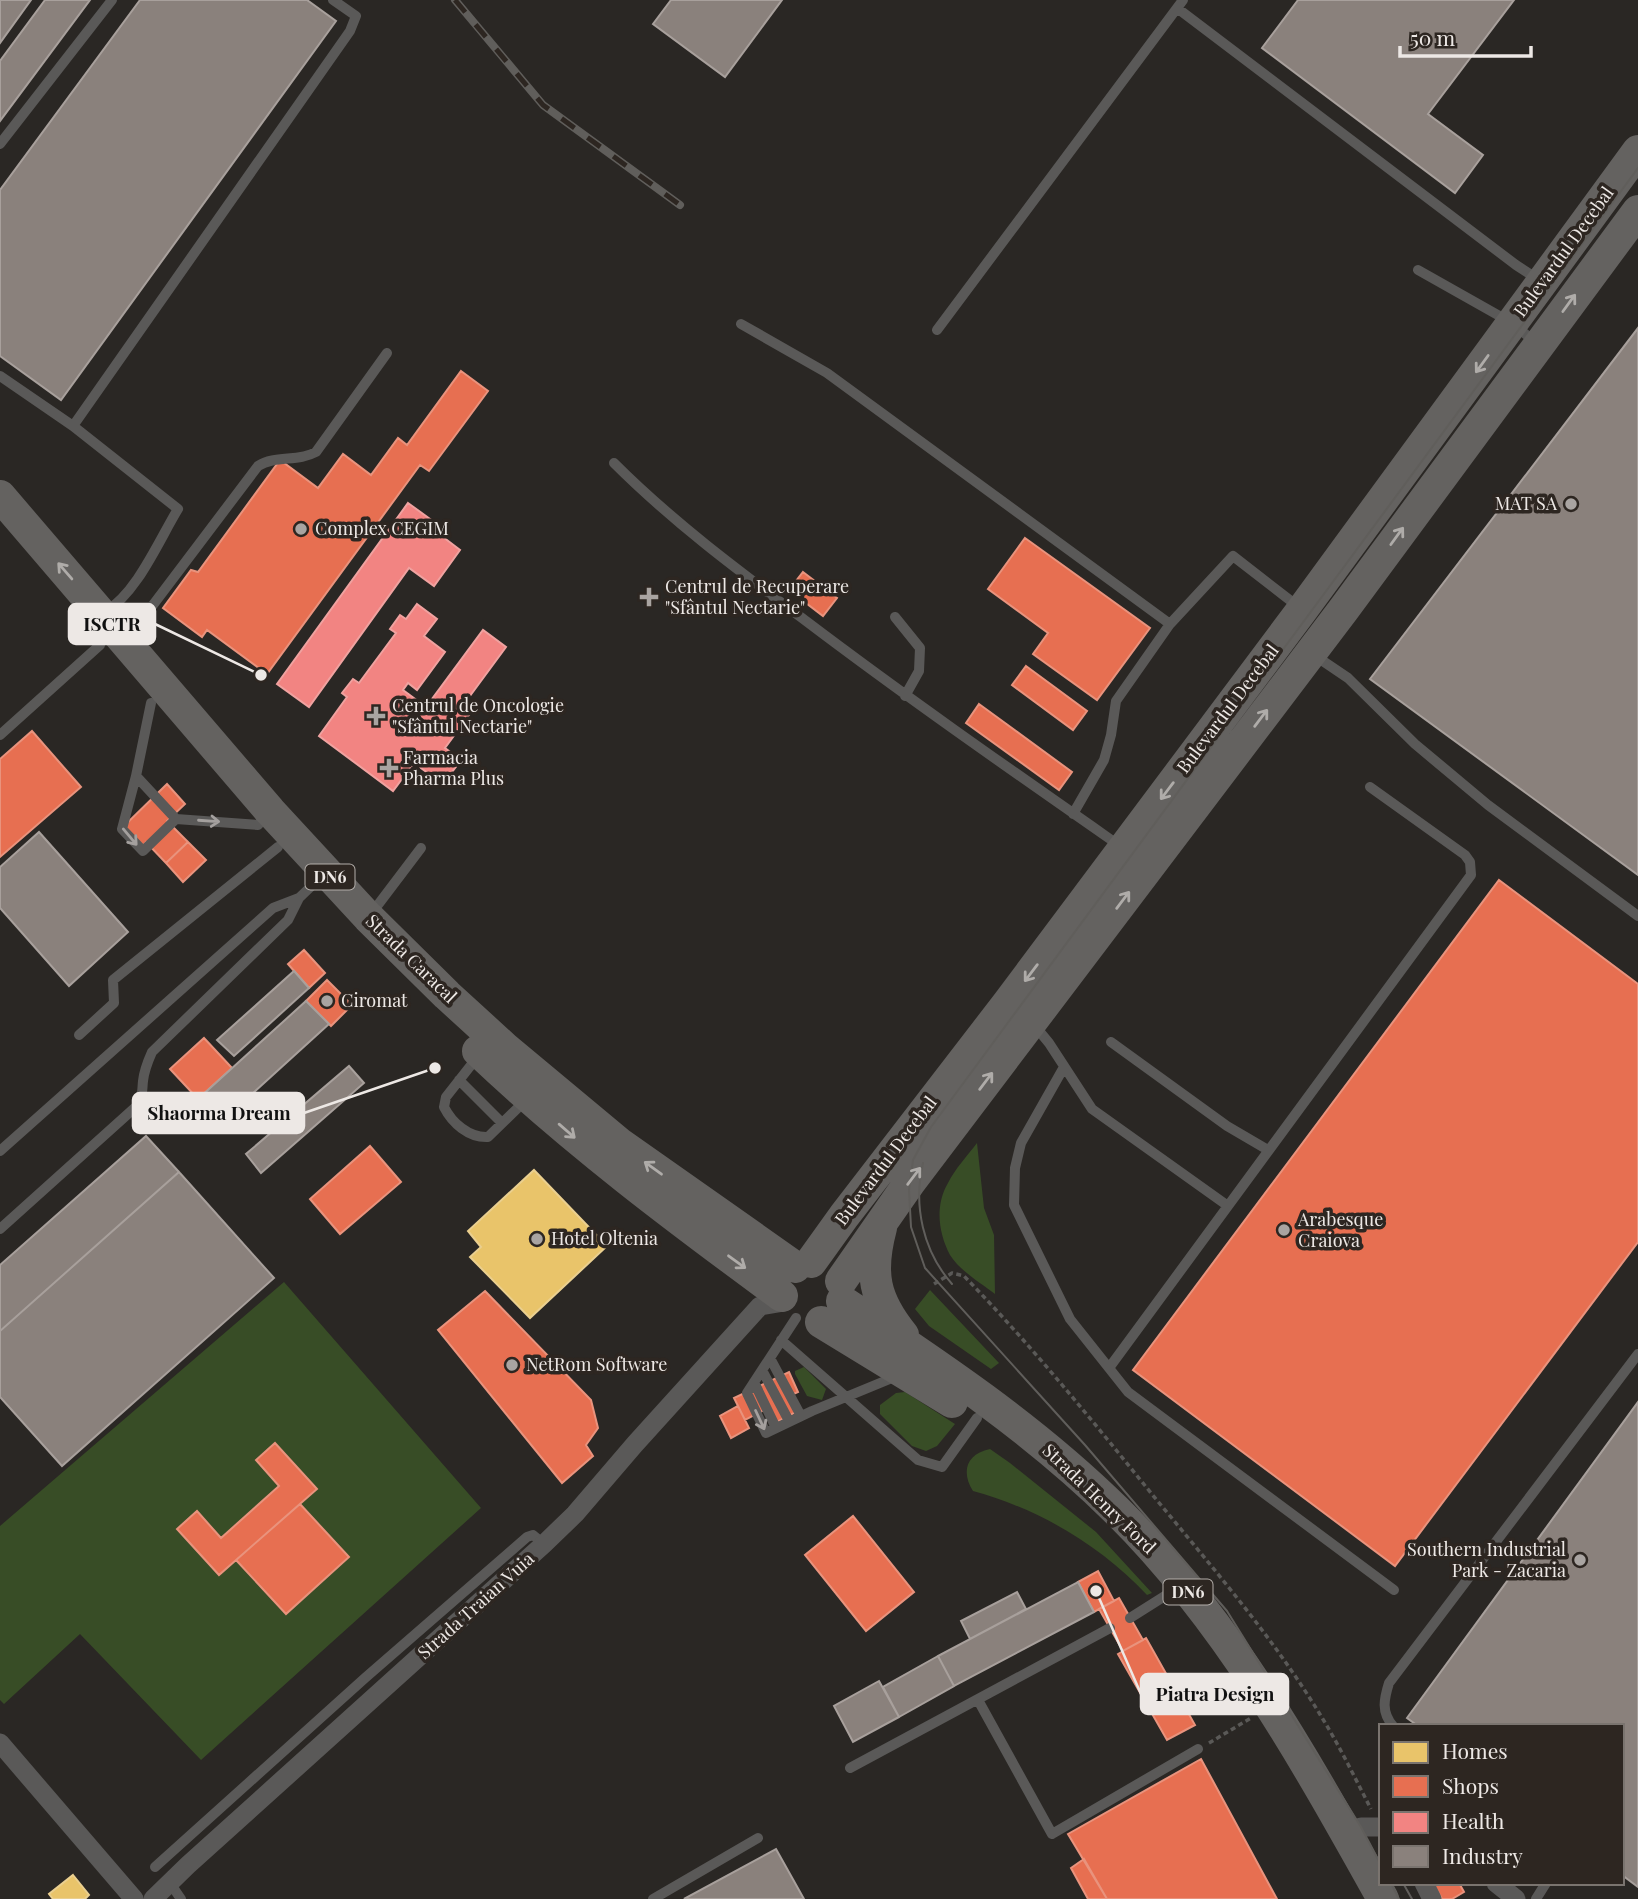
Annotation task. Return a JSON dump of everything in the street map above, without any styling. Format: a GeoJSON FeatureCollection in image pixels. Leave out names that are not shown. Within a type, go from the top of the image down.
{"type":"FeatureCollection","features":[{"type":"Feature","properties":{"kind":"main road","name":"Bulevardul Decebal"},"geometry":{"type":"LineString","coordinates":[[1627,207],[1542,282],[1512,323],[1314,626],[1124,849],[1020,1013],[883,1217],[807,1308],[783,1285],[788,1275],[803,1264],[1020,1013],[1314,626],[1539,345],[1627,207],[1638,151]]}},
{"type":"Feature","properties":{"kind":"main road","name":"Strada Caracal"},"geometry":{"type":"LineString","coordinates":[[0,496],[269,827],[312,885],[400,977],[480,1054],[574,1137],[691,1229],[807,1308]]}},
{"type":"Feature","properties":{"kind":"main road","name":"Strada Caracal"},"geometry":{"type":"LineString","coordinates":[[0,530],[109,633],[152,703],[269,827]]}},
{"type":"Feature","properties":{"kind":"main road","name":"Strada Caracal"},"geometry":{"type":"LineString","coordinates":[[312,885],[368,917],[505,1048],[619,1143],[709,1207],[803,1264]]}},
{"type":"Feature","properties":{"kind":"main road"},"geometry":{"type":"LineString","coordinates":[[709,1207],[768,1235],[793,1239],[844,1216]]}},
{"type":"Feature","properties":{"kind":"main road"},"geometry":{"type":"LineString","coordinates":[[883,1217],[874,1265],[879,1299],[896,1327],[912,1363]]}},
{"type":"Feature","properties":{"kind":"main road","name":"DN6"},"geometry":{"type":"LineString","coordinates":[[803,1264],[829,1266],[807,1308]]}},
{"type":"Feature","properties":{"kind":"main road","name":"Strada Henry Ford"},"geometry":{"type":"LineString","coordinates":[[807,1308],[991,1404],[1050,1451],[1116,1511],[1167,1565],[1236,1656],[1346,1832],[1382,1899]]}},
{"type":"Feature","properties":{"kind":"main road","name":"Strada Henry Ford"},"geometry":{"type":"LineString","coordinates":[[912,1363],[1102,1521],[1168,1594],[1252,1717],[1329,1839],[1363,1899]]}},
{"type":"Feature","properties":{"kind":"street","name":"Strada Traian Vuia"},"geometry":{"type":"LineString","coordinates":[[153,1899],[176,1891],[236,1821],[575,1514],[760,1306],[807,1308]]}},
{"type":"Feature","properties":{"kind":"street"},"geometry":{"type":"LineString","coordinates":[[0,1743],[134,1899]]}},
{"type":"Feature","properties":{"kind":"street"},"geometry":{"type":"LineString","coordinates":[[1346,1832],[1361,1827],[1379,1827]]}},
{"type":"Feature","properties":{"kind":"street"},"geometry":{"type":"LineString","coordinates":[[1498,1885],[1516,1899]]}},
{"type":"Feature","properties":{"kind":"lane"},"geometry":{"type":"LineString","coordinates":[[0,144],[112,0]]}},
{"type":"Feature","properties":{"kind":"lane"},"geometry":{"type":"LineString","coordinates":[[73,426],[350,31],[356,16],[333,0]]}},
{"type":"Feature","properties":{"kind":"lane"},"geometry":{"type":"LineString","coordinates":[[937,330],[1180,4],[1505,257],[1542,282]]}},
{"type":"Feature","properties":{"kind":"lane"},"geometry":{"type":"LineString","coordinates":[[1418,270],[1512,323],[1539,345]]}},
{"type":"Feature","properties":{"kind":"lane"},"geometry":{"type":"LineString","coordinates":[[741,324],[827,373],[1170,624]]}},
{"type":"Feature","properties":{"kind":"lane"},"geometry":{"type":"LineString","coordinates":[[0,735],[109,633],[258,466],[265,462],[308,457],[316,452],[387,353]]}},
{"type":"Feature","properties":{"kind":"lane"},"geometry":{"type":"LineString","coordinates":[[0,376],[73,426],[177,509],[129,592],[115,606],[109,633]]}},
{"type":"Feature","properties":{"kind":"lane"},"geometry":{"type":"LineString","coordinates":[[614,463],[654,503],[731,565],[905,696],[1124,849]]}},
{"type":"Feature","properties":{"kind":"lane"},"geometry":{"type":"LineString","coordinates":[[1073,814],[1104,760],[1111,735],[1115,701],[1170,624],[1233,556],[1314,626],[1348,678],[1415,744],[1488,805],[1638,916]]}},
{"type":"Feature","properties":{"kind":"lane"},"geometry":{"type":"LineString","coordinates":[[895,617],[920,648],[919,671],[905,696]]}},
{"type":"Feature","properties":{"kind":"lane"},"geometry":{"type":"LineString","coordinates":[[152,703],[122,829],[143,851],[176,819]]}},
{"type":"Feature","properties":{"kind":"lane"},"geometry":{"type":"LineString","coordinates":[[136,776],[176,819],[269,827]]}},
{"type":"Feature","properties":{"kind":"lane"},"geometry":{"type":"LineString","coordinates":[[1109,1368],[1471,875],[1470,862],[1465,855],[1370,787]]}},
{"type":"Feature","properties":{"kind":"lane"},"geometry":{"type":"LineString","coordinates":[[79,1035],[114,1003],[113,980],[269,827]]}},
{"type":"Feature","properties":{"kind":"lane"},"geometry":{"type":"LineString","coordinates":[[368,917],[421,848]]}},
{"type":"Feature","properties":{"kind":"lane"},"geometry":{"type":"LineString","coordinates":[[0,1151],[97,1068],[273,908],[312,885]]}},
{"type":"Feature","properties":{"kind":"lane"},"geometry":{"type":"LineString","coordinates":[[0,1229],[139,1104],[144,1092],[144,1075],[152,1052],[288,920],[312,885]]}},
{"type":"Feature","properties":{"kind":"lane"},"geometry":{"type":"LineString","coordinates":[[1020,1013],[1049,1043],[1092,1109],[1228,1206]]}},
{"type":"Feature","properties":{"kind":"lane"},"geometry":{"type":"LineString","coordinates":[[1111,1042],[1227,1126],[1268,1150]]}},
{"type":"Feature","properties":{"kind":"lane"},"geometry":{"type":"LineString","coordinates":[[480,1054],[446,1097],[444,1107],[447,1114],[470,1135],[488,1137],[528,1097]]}},
{"type":"Feature","properties":{"kind":"lane"},"geometry":{"type":"LineString","coordinates":[[1064,1067],[1021,1143],[1015,1168],[1014,1205],[1070,1319],[1128,1392],[1394,1590]]}},
{"type":"Feature","properties":{"kind":"lane"},"geometry":{"type":"LineString","coordinates":[[459,1080],[502,1123]]}},
{"type":"Feature","properties":{"kind":"lane"},"geometry":{"type":"LineString","coordinates":[[912,1363],[848,1396],[776,1428],[754,1382],[807,1308],[848,1396],[918,1460],[942,1467],[977,1418]]}},
{"type":"Feature","properties":{"kind":"lane"},"geometry":{"type":"LineString","coordinates":[[1391,1724],[1383,1701],[1389,1683],[1638,1354]]}},
{"type":"Feature","properties":{"kind":"lane"},"geometry":{"type":"LineString","coordinates":[[770,1358],[801,1416]]}},
{"type":"Feature","properties":{"kind":"lane"},"geometry":{"type":"LineString","coordinates":[[762,1370],[789,1422]]}},
{"type":"Feature","properties":{"kind":"lane"},"geometry":{"type":"LineString","coordinates":[[155,1867],[527,1537],[533,1535],[544,1544]]}},
{"type":"Feature","properties":{"kind":"lane"},"geometry":{"type":"LineString","coordinates":[[1130,1618],[1168,1594]]}},
{"type":"Feature","properties":{"kind":"lane"},"geometry":{"type":"LineString","coordinates":[[850,1768],[1110,1628]]}},
{"type":"Feature","properties":{"kind":"lane"},"geometry":{"type":"LineString","coordinates":[[978,1700],[1052,1834],[1198,1749]]}},
{"type":"Feature","properties":{"kind":"lane"},"geometry":{"type":"LineString","coordinates":[[653,1899],[758,1838]]}},
{"type":"Feature","properties":{"kind":"path"},"geometry":{"type":"LineString","coordinates":[[934,1284],[952,1273],[964,1276],[1069,1391],[1234,1595],[1292,1673],[1324,1721],[1379,1823]]}},
{"type":"Feature","properties":{"kind":"path"},"geometry":{"type":"LineString","coordinates":[[991,1316],[999,1313]]}},
{"type":"Feature","properties":{"kind":"path"},"geometry":{"type":"LineString","coordinates":[[1198,1749],[1252,1717]]}},
{"type":"Feature","properties":{"kind":"green space"},"geometry":{"type":"Polygon","coordinates":[[[977,1143],[984,1208],[994,1235],[995,1294],[954,1261],[941,1228],[940,1209],[944,1191],[977,1143]]]}},
{"type":"Feature","properties":{"kind":"green space"},"geometry":{"type":"Polygon","coordinates":[[[284,1282],[481,1508],[201,1760],[80,1634],[4,1704],[0,1700],[0,1526],[284,1282]]]}},
{"type":"Feature","properties":{"kind":"green space"},"geometry":{"type":"Polygon","coordinates":[[[930,1290],[999,1363],[991,1369],[929,1326],[915,1309],[930,1290]]]}},
{"type":"Feature","properties":{"kind":"green space"},"geometry":{"type":"Polygon","coordinates":[[[804,1367],[826,1389],[822,1400],[807,1396],[795,1374],[795,1371],[804,1367]]]}},
{"type":"Feature","properties":{"kind":"green space"},"geometry":{"type":"Polygon","coordinates":[[[905,1392],[955,1424],[937,1446],[926,1451],[912,1446],[880,1414],[880,1405],[896,1393],[905,1392]]]}},
{"type":"Feature","properties":{"kind":"green space"},"geometry":{"type":"Polygon","coordinates":[[[990,1449],[1096,1532],[1152,1593],[1147,1595],[1109,1560],[1067,1531],[1021,1508],[973,1491],[967,1477],[968,1465],[976,1455],[990,1449]]]}},
{"type":"Feature","properties":{"kind":"building: Homes","name":"Hotel Oltenia"},"geometry":{"type":"Polygon","coordinates":[[[534,1170],[607,1246],[530,1318],[470,1257],[481,1247],[468,1231],[534,1170]]]}},
{"type":"Feature","properties":{"kind":"building: Homes"},"geometry":{"type":"Polygon","coordinates":[[[73,1875],[89,1895],[85,1899],[53,1899],[49,1894],[73,1875]]]}},
{"type":"Feature","properties":{"kind":"building: Shops","name":"Complex CEGIM"},"geometry":{"type":"Polygon","coordinates":[[[461,371],[488,391],[429,471],[420,465],[267,674],[207,630],[202,637],[163,608],[191,570],[198,572],[280,460],[318,488],[343,454],[371,475],[398,438],[407,445],[461,371]]]}},
{"type":"Feature","properties":{"kind":"building: Shops"},"geometry":{"type":"Polygon","coordinates":[[[1025,538],[1150,628],[1097,700],[1033,654],[1048,633],[988,589],[1025,538]]]}},
{"type":"Feature","properties":{"kind":"building: Shops"},"geometry":{"type":"Polygon","coordinates":[[[803,572],[837,598],[823,616],[789,590],[803,572]]]}},
{"type":"Feature","properties":{"kind":"building: Shops"},"geometry":{"type":"Polygon","coordinates":[[[1026,666],[1087,711],[1073,730],[1012,685],[1026,666]]]}},
{"type":"Feature","properties":{"kind":"building: Shops"},"geometry":{"type":"Polygon","coordinates":[[[979,704],[1072,772],[1059,790],[966,723],[979,704]]]}},
{"type":"Feature","properties":{"kind":"building: Shops"},"geometry":{"type":"Polygon","coordinates":[[[32,731],[81,787],[0,857],[0,759],[32,731]]]}},
{"type":"Feature","properties":{"kind":"building: Shops"},"geometry":{"type":"Polygon","coordinates":[[[167,784],[185,804],[167,821],[188,842],[166,863],[146,842],[143,846],[124,826],[167,784]]]}},
{"type":"Feature","properties":{"kind":"building: Shops"},"geometry":{"type":"Polygon","coordinates":[[[188,842],[206,860],[183,882],[166,863],[188,842]]]}},
{"type":"Feature","properties":{"kind":"building: Shops"},"geometry":{"type":"Polygon","coordinates":[[[1499,880],[1638,984],[1638,1242],[1395,1566],[1133,1370],[1499,880]]]}},
{"type":"Feature","properties":{"kind":"building: Shops"},"geometry":{"type":"Polygon","coordinates":[[[304,950],[325,973],[309,988],[288,964],[304,950]]]}},
{"type":"Feature","properties":{"kind":"building: Shops"},"geometry":{"type":"Polygon","coordinates":[[[327,980],[352,1005],[331,1026],[306,1001],[327,980]]]}},
{"type":"Feature","properties":{"kind":"building: Shops"},"geometry":{"type":"Polygon","coordinates":[[[204,1038],[232,1068],[198,1099],[170,1069],[204,1038]]]}},
{"type":"Feature","properties":{"kind":"building: Shops"},"geometry":{"type":"Polygon","coordinates":[[[370,1146],[401,1182],[340,1234],[310,1199],[370,1146]]]}},
{"type":"Feature","properties":{"kind":"building: Shops","name":"NetRom Software"},"geometry":{"type":"Polygon","coordinates":[[[485,1291],[591,1400],[598,1428],[586,1445],[593,1456],[562,1483],[438,1330],[485,1291]]]}},
{"type":"Feature","properties":{"kind":"building: Shops"},"geometry":{"type":"Polygon","coordinates":[[[789,1372],[798,1392],[789,1396],[796,1412],[775,1423],[768,1408],[745,1420],[734,1398],[789,1372]]]}},
{"type":"Feature","properties":{"kind":"building: Shops"},"geometry":{"type":"Polygon","coordinates":[[[738,1406],[749,1428],[731,1438],[720,1416],[738,1406]]]}},
{"type":"Feature","properties":{"kind":"building: Shops"},"geometry":{"type":"Polygon","coordinates":[[[275,1443],[317,1489],[219,1575],[177,1529],[197,1511],[221,1538],[279,1486],[256,1460],[275,1443]]]}},
{"type":"Feature","properties":{"kind":"building: Shops"},"geometry":{"type":"Polygon","coordinates":[[[300,1504],[349,1557],[286,1614],[236,1560],[300,1504]]]}},
{"type":"Feature","properties":{"kind":"building: Shops"},"geometry":{"type":"Polygon","coordinates":[[[853,1516],[914,1592],[866,1631],[805,1555],[853,1516]]]}},
{"type":"Feature","properties":{"kind":"building: Shops"},"geometry":{"type":"Polygon","coordinates":[[[1098,1571],[1114,1601],[1094,1612],[1078,1582],[1098,1571]]]}},
{"type":"Feature","properties":{"kind":"building: Shops"},"geometry":{"type":"Polygon","coordinates":[[[1119,1598],[1143,1640],[1123,1651],[1099,1609],[1119,1598]]]}},
{"type":"Feature","properties":{"kind":"building: Shops"},"geometry":{"type":"Polygon","coordinates":[[[1146,1638],[1195,1725],[1167,1740],[1118,1654],[1146,1638]]]}},
{"type":"Feature","properties":{"kind":"building: Shops"},"geometry":{"type":"Polygon","coordinates":[[[1201,1759],[1277,1899],[1107,1899],[1068,1834],[1201,1759]]]}},
{"type":"Feature","properties":{"kind":"building: Shops"},"geometry":{"type":"Polygon","coordinates":[[[1084,1859],[1107,1899],[1088,1899],[1071,1868],[1084,1859]]]}},
{"type":"Feature","properties":{"kind":"building: Shops"},"geometry":{"type":"Polygon","coordinates":[[[1434,1885],[1460,1885],[1464,1892],[1452,1899],[1442,1899],[1434,1885]]]}},
{"type":"Feature","properties":{"kind":"building: Health"},"geometry":{"type":"Polygon","coordinates":[[[408,503],[448,532],[443,537],[460,550],[434,586],[409,568],[309,707],[277,684],[408,503]]]}},
{"type":"Feature","properties":{"kind":"building: Health","name":"Centrul de Oncologie \"Sfântul Nectarie\""},"geometry":{"type":"Polygon","coordinates":[[[417,604],[437,619],[424,636],[445,652],[417,690],[408,683],[403,690],[426,707],[483,630],[506,647],[467,700],[475,707],[445,748],[461,760],[443,784],[414,763],[393,791],[319,736],[347,697],[342,693],[353,679],[359,683],[396,633],[390,629],[400,615],[406,619],[417,604]]]}},
{"type":"Feature","properties":{"kind":"building: Industry"},"geometry":{"type":"Polygon","coordinates":[[[0,0],[31,0],[0,43],[0,0]]]}},
{"type":"Feature","properties":{"kind":"building: Industry"},"geometry":{"type":"Polygon","coordinates":[[[45,0],[90,0],[0,121],[0,61],[45,0]]]}},
{"type":"Feature","properties":{"kind":"building: Industry"},"geometry":{"type":"Polygon","coordinates":[[[140,0],[307,0],[336,21],[61,400],[0,356],[0,190],[140,0]]]}},
{"type":"Feature","properties":{"kind":"building: Industry"},"geometry":{"type":"Polygon","coordinates":[[[671,0],[782,0],[725,77],[653,24],[671,0]]]}},
{"type":"Feature","properties":{"kind":"building: Industry"},"geometry":{"type":"Polygon","coordinates":[[[1298,0],[1514,0],[1428,114],[1483,155],[1455,193],[1262,48],[1298,0]]]}},
{"type":"Feature","properties":{"kind":"building: Industry","name":"MAT SA"},"geometry":{"type":"Polygon","coordinates":[[[1638,328],[1638,875],[1370,679],[1638,328]]]}},
{"type":"Feature","properties":{"kind":"building: Industry"},"geometry":{"type":"Polygon","coordinates":[[[39,832],[128,932],[69,986],[0,908],[0,867],[39,832]]]}},
{"type":"Feature","properties":{"kind":"building: Industry"},"geometry":{"type":"Polygon","coordinates":[[[294,971],[309,988],[234,1056],[217,1040],[294,971]]]}},
{"type":"Feature","properties":{"kind":"building: Industry"},"geometry":{"type":"Polygon","coordinates":[[[306,1001],[329,1024],[219,1124],[198,1099],[306,1001]]]}},
{"type":"Feature","properties":{"kind":"building: Industry"},"geometry":{"type":"Polygon","coordinates":[[[349,1066],[364,1083],[261,1173],[246,1154],[349,1066]]]}},
{"type":"Feature","properties":{"kind":"building: Industry"},"geometry":{"type":"Polygon","coordinates":[[[146,1136],[179,1172],[0,1331],[0,1265],[146,1136]]]}},
{"type":"Feature","properties":{"kind":"building: Industry"},"geometry":{"type":"Polygon","coordinates":[[[179,1172],[274,1278],[62,1466],[0,1397],[0,1331],[179,1172]]]}},
{"type":"Feature","properties":{"kind":"building: Industry","name":"Southern Industrial Park - Zacaria"},"geometry":{"type":"Polygon","coordinates":[[[1638,1402],[1638,1887],[1624,1876],[1624,1724],[1415,1724],[1407,1718],[1638,1402]]]}},
{"type":"Feature","properties":{"kind":"building: Industry"},"geometry":{"type":"Polygon","coordinates":[[[1078,1582],[1094,1612],[954,1686],[938,1656],[1078,1582]]]}},
{"type":"Feature","properties":{"kind":"building: Industry"},"geometry":{"type":"Polygon","coordinates":[[[1017,1592],[1026,1609],[970,1639],[961,1621],[1017,1592]]]}},
{"type":"Feature","properties":{"kind":"building: Industry"},"geometry":{"type":"Polygon","coordinates":[[[938,1656],[954,1686],[899,1717],[883,1687],[938,1656]]]}},
{"type":"Feature","properties":{"kind":"building: Industry"},"geometry":{"type":"Polygon","coordinates":[[[879,1681],[899,1717],[853,1742],[834,1706],[879,1681]]]}},
{"type":"Feature","properties":{"kind":"building: Industry"},"geometry":{"type":"Polygon","coordinates":[[[776,1849],[804,1899],[684,1899],[776,1849]]]}},
{"type":"Feature","properties":{"kind":"tram line"},"geometry":{"type":"LineString","coordinates":[[1379,1861],[1361,1827],[1227,1611],[1085,1445],[925,1268],[911,1227],[909,1190],[913,1160],[931,1127],[1638,168]]}},
{"type":"Feature","properties":{"kind":"tram line"},"geometry":{"type":"LineString","coordinates":[[923,1163],[919,1195],[923,1227],[934,1257],[952,1284]]}},
{"type":"Feature","properties":{"kind":"tram line"},"geometry":{"type":"LineString","coordinates":[[1392,1885],[1399,1899]]}},
{"type":"Feature","properties":{"kind":"tram line"},"geometry":{"type":"LineString","coordinates":[[1404,1885],[1412,1899]]}},
{"type":"Feature","properties":{"kind":"railway"},"geometry":{"type":"LineString","coordinates":[[455,0],[543,105],[680,205]]}},
{"type":"Feature","properties":{"kind":"place","name":"MAT SA"},"geometry":{"type":"Point","coordinates":[1571,504]}},
{"type":"Feature","properties":{"kind":"place","name":"Complex CEGIM"},"geometry":{"type":"Point","coordinates":[301,529]}},
{"type":"Feature","properties":{"kind":"place","name":"Centrul de Recuperare \"Sfântul Nectarie\""},"geometry":{"type":"Point","coordinates":[649,597]}},
{"type":"Feature","properties":{"kind":"place","name":"ISCTR"},"geometry":{"type":"Point","coordinates":[261,675]}},
{"type":"Feature","properties":{"kind":"place","name":"Centrul de Oncologie \"Sfântul Nectarie\""},"geometry":{"type":"Point","coordinates":[376,716]}},
{"type":"Feature","properties":{"kind":"place","name":"Farmacia Pharma Plus"},"geometry":{"type":"Point","coordinates":[389,768]}},
{"type":"Feature","properties":{"kind":"place","name":"Ciromat"},"geometry":{"type":"Point","coordinates":[327,1001]}},
{"type":"Feature","properties":{"kind":"place","name":"Shaorma Dream"},"geometry":{"type":"Point","coordinates":[435,1068]}},
{"type":"Feature","properties":{"kind":"place","name":"Arabesque Craiova"},"geometry":{"type":"Point","coordinates":[1284,1230]}},
{"type":"Feature","properties":{"kind":"place","name":"Hotel Oltenia"},"geometry":{"type":"Point","coordinates":[537,1239]}},
{"type":"Feature","properties":{"kind":"place","name":"NetRom Software"},"geometry":{"type":"Point","coordinates":[512,1365]}},
{"type":"Feature","properties":{"kind":"place","name":"Southern Industrial Park - Zacaria"},"geometry":{"type":"Point","coordinates":[1580,1560]}},
{"type":"Feature","properties":{"kind":"place","name":"Piatra Design"},"geometry":{"type":"Point","coordinates":[1096,1591]}}]}
